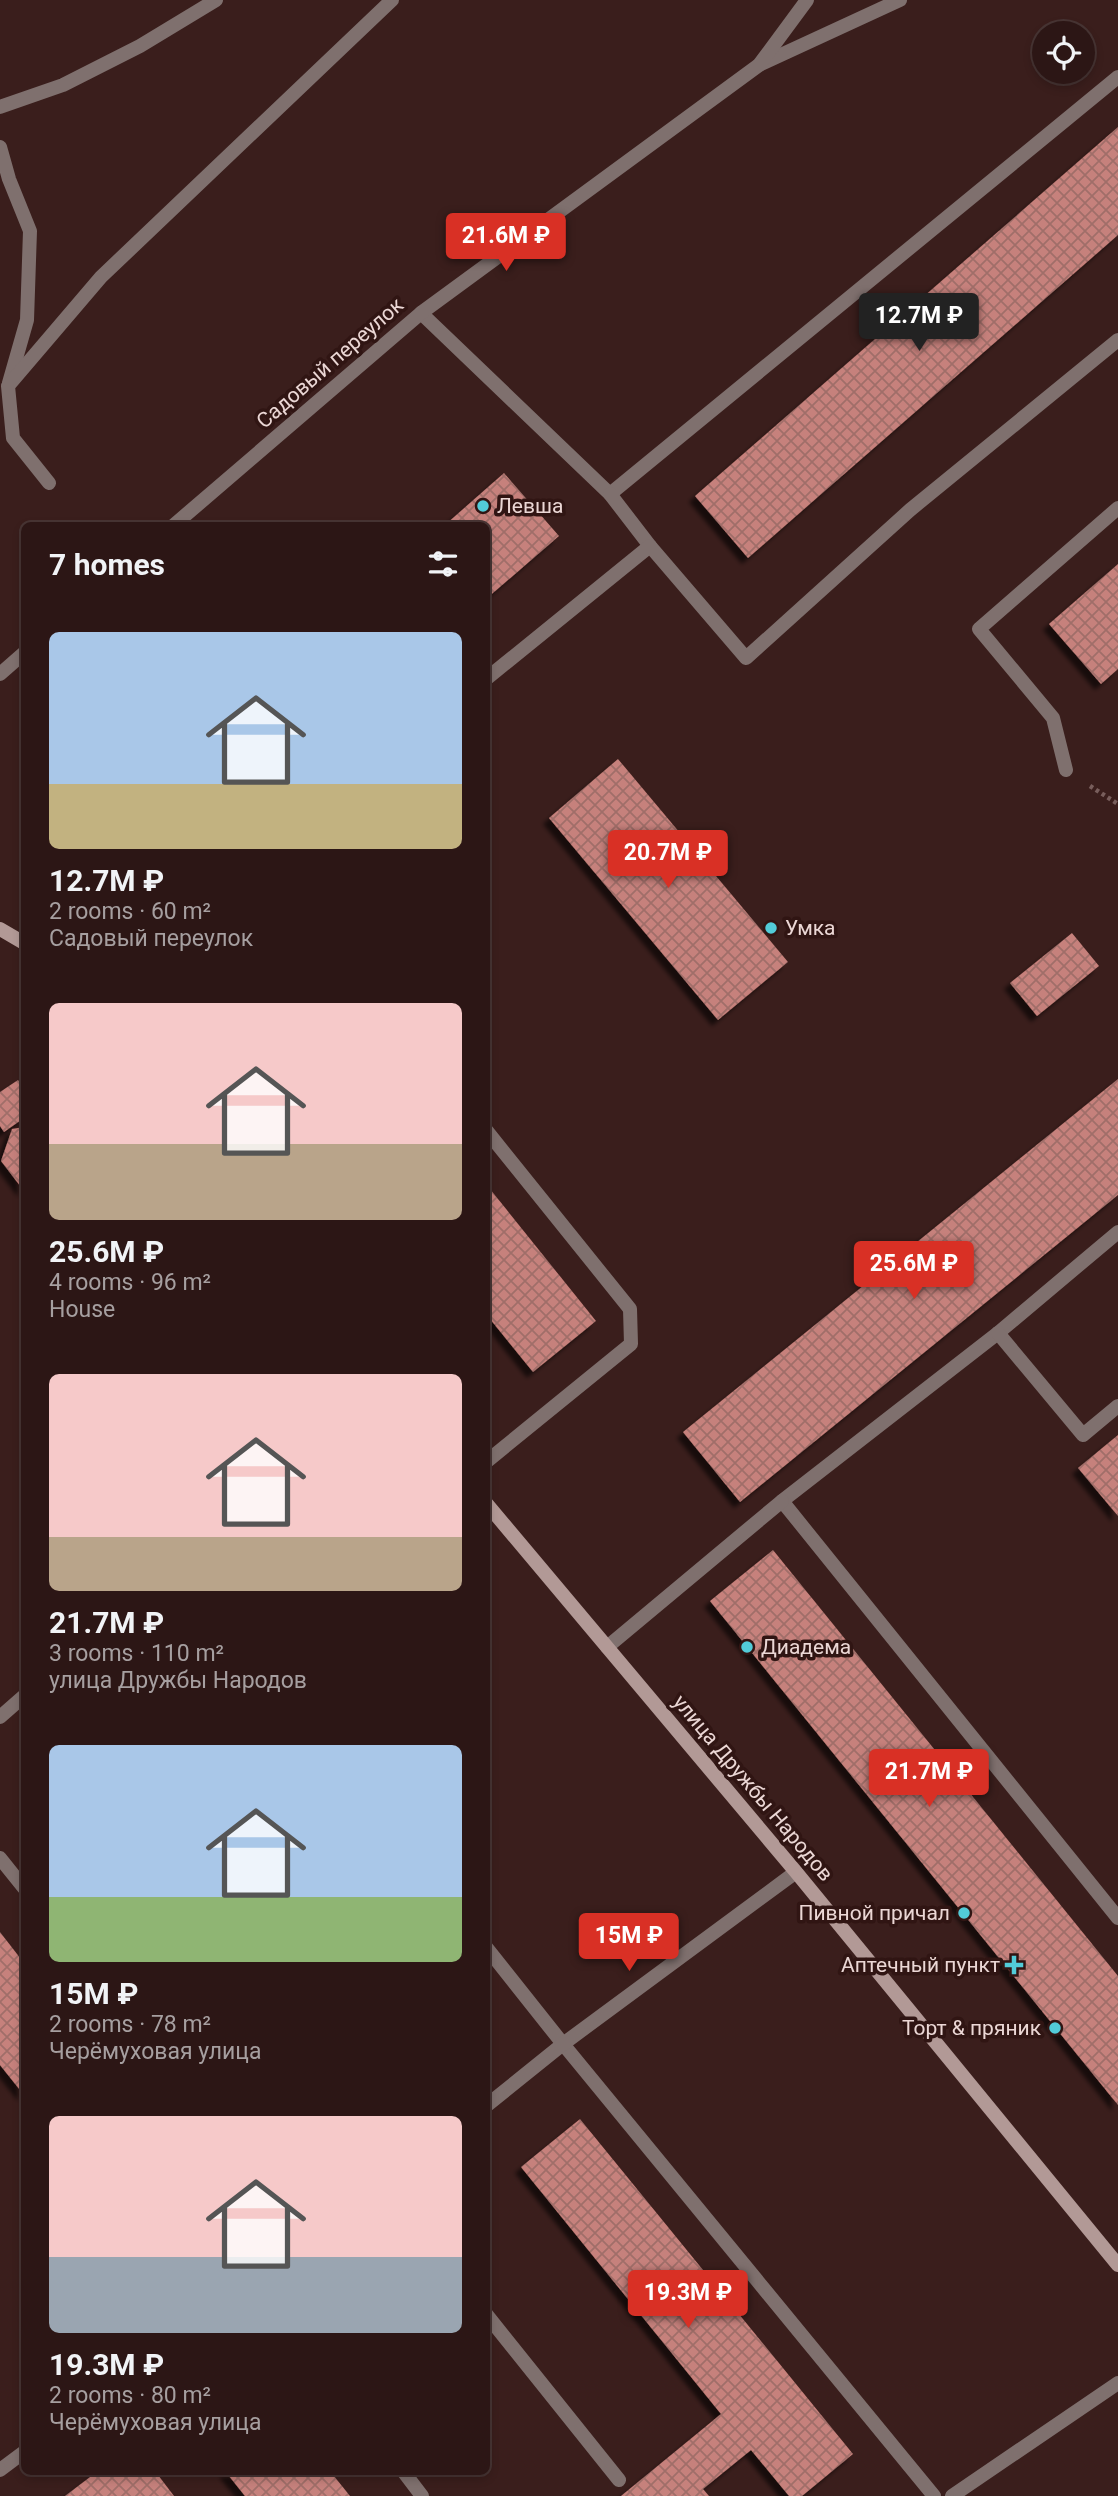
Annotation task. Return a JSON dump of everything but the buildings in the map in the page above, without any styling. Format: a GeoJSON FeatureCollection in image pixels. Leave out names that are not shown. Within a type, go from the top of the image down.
{"type":"FeatureCollection","features":[{"type":"Feature","properties":{"kind":"street"},"geometry":{"type":"LineString","coordinates":[[0,107],[63,85],[140,46],[216,0]]}},
{"type":"Feature","properties":{"kind":"street"},"geometry":{"type":"LineString","coordinates":[[4,390],[101,277],[392,0]]}},
{"type":"Feature","properties":{"kind":"street","name":"Садовый переулок"},"geometry":{"type":"LineString","coordinates":[[177,522],[421,313],[759,65],[807,0]]}},
{"type":"Feature","properties":{"kind":"street"},"geometry":{"type":"LineString","coordinates":[[759,65],[900,0]]}},
{"type":"Feature","properties":{"kind":"street"},"geometry":{"type":"LineString","coordinates":[[610,494],[1118,77]]}},
{"type":"Feature","properties":{"kind":"street"},"geometry":{"type":"LineString","coordinates":[[0,147],[9,179],[30,231],[27,320],[4,390],[13,438],[49,483]]}},
{"type":"Feature","properties":{"kind":"street"},"geometry":{"type":"LineString","coordinates":[[421,313],[610,494],[650,546],[746,658],[910,510],[1118,340]]}},
{"type":"Feature","properties":{"kind":"street"},"geometry":{"type":"LineString","coordinates":[[1066,770],[1054,718],[979,629],[1118,508]]}},
{"type":"Feature","properties":{"kind":"street"},"geometry":{"type":"LineString","coordinates":[[490,675],[650,546]]}},
{"type":"Feature","properties":{"kind":"street"},"geometry":{"type":"LineString","coordinates":[[0,674],[21,656]]}},
{"type":"Feature","properties":{"kind":"street"},"geometry":{"type":"LineString","coordinates":[[0,929],[21,941]]}},
{"type":"Feature","properties":{"kind":"street"},"geometry":{"type":"LineString","coordinates":[[490,1135],[630,1309],[631,1345],[490,1459]]}},
{"type":"Feature","properties":{"kind":"street"},"geometry":{"type":"LineString","coordinates":[[607,1647],[782,1501],[998,1333],[1118,1232]]}},
{"type":"Feature","properties":{"kind":"street"},"geometry":{"type":"LineString","coordinates":[[998,1333],[1083,1435],[1118,1406]]}},
{"type":"Feature","properties":{"kind":"street"},"geometry":{"type":"LineString","coordinates":[[782,1501],[1118,1918]]}},
{"type":"Feature","properties":{"kind":"street","name":"улица Дружбы Народов"},"geometry":{"type":"LineString","coordinates":[[490,1508],[796,1872],[1118,2265]]}},
{"type":"Feature","properties":{"kind":"street"},"geometry":{"type":"LineString","coordinates":[[0,1717],[21,1699]]}},
{"type":"Feature","properties":{"kind":"street"},"geometry":{"type":"LineString","coordinates":[[0,1858],[21,1884]]}},
{"type":"Feature","properties":{"kind":"street"},"geometry":{"type":"LineString","coordinates":[[490,2103],[563,2044],[796,1872]]}},
{"type":"Feature","properties":{"kind":"street"},"geometry":{"type":"LineString","coordinates":[[490,1952],[934,2496]]}},
{"type":"Feature","properties":{"kind":"street"},"geometry":{"type":"LineString","coordinates":[[490,2319],[619,2480]]}},
{"type":"Feature","properties":{"kind":"street"},"geometry":{"type":"LineString","coordinates":[[952,2496],[1118,2383]]}},
{"type":"Feature","properties":{"kind":"street"},"geometry":{"type":"LineString","coordinates":[[0,2470],[21,2454]]}},
{"type":"Feature","properties":{"kind":"street"},"geometry":{"type":"LineString","coordinates":[[406,2475],[422,2496]]}},
{"type":"Feature","properties":{"kind":"place","name":"Левша"},"geometry":{"type":"Point","coordinates":[483,506]}},
{"type":"Feature","properties":{"kind":"place","name":"Умка"},"geometry":{"type":"Point","coordinates":[771,928]}},
{"type":"Feature","properties":{"kind":"place","name":"Диадема"},"geometry":{"type":"Point","coordinates":[747,1647]}},
{"type":"Feature","properties":{"kind":"place","name":"Пивной причал"},"geometry":{"type":"Point","coordinates":[964,1913]}},
{"type":"Feature","properties":{"kind":"place","name":"Аптечный пункт"},"geometry":{"type":"Point","coordinates":[1014,1965]}},
{"type":"Feature","properties":{"kind":"place","name":"Торт & пряник"},"geometry":{"type":"Point","coordinates":[1055,2028]}}]}
